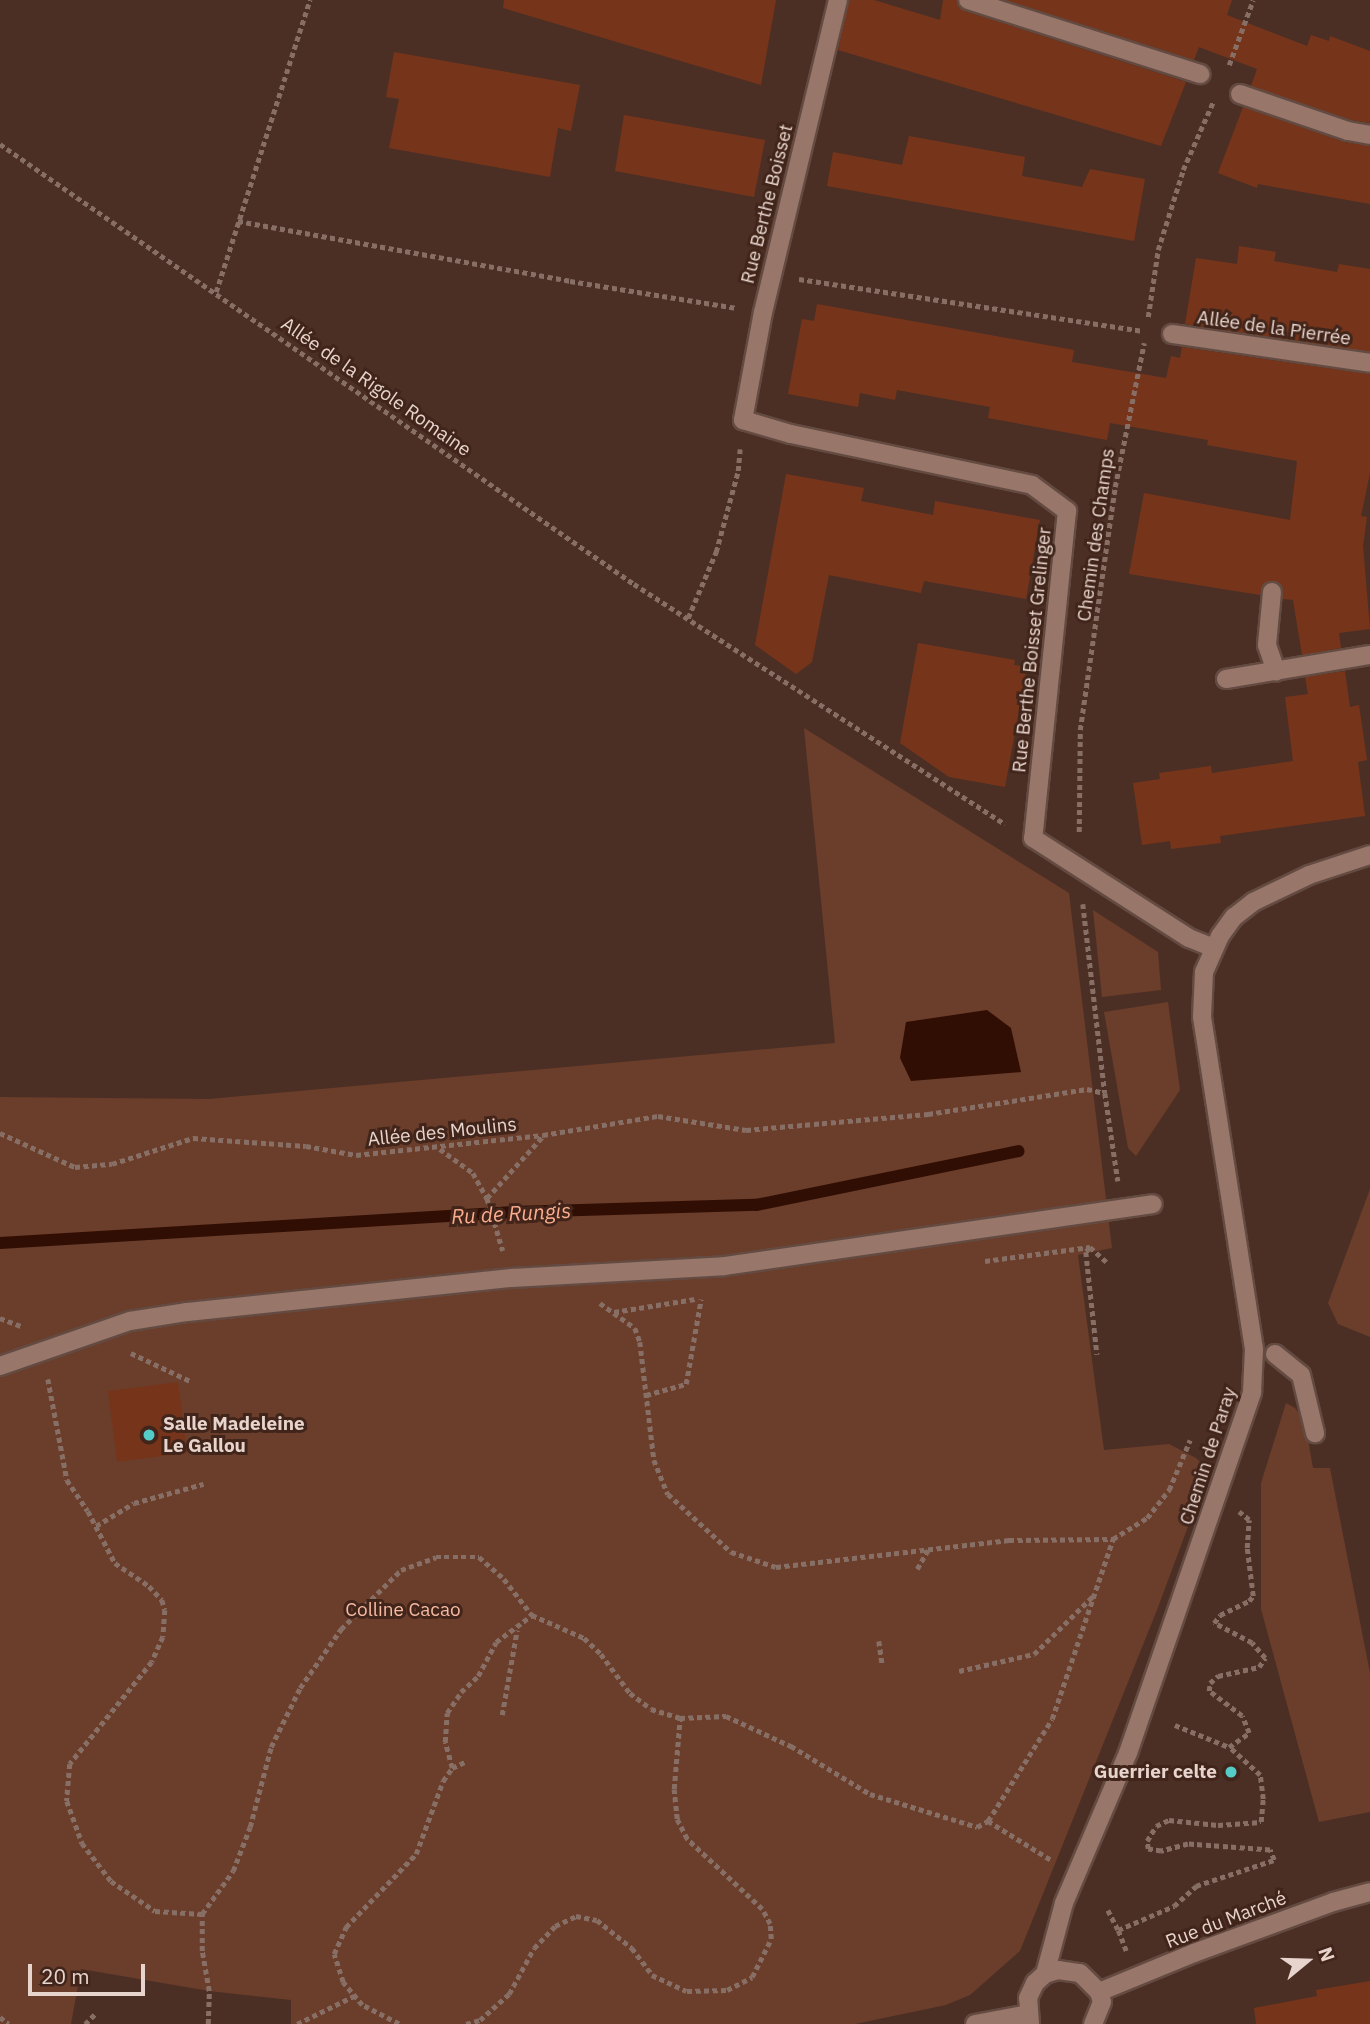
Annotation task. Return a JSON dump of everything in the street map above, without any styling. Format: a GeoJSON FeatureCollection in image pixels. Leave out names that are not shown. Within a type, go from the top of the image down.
{"type":"FeatureCollection","features":[{"type":"Feature","properties":{"kind":"street","name":"Rue Berthe Boisset"},"geometry":{"type":"LineString","coordinates":[[743,420],[763,312],[838,0]]}},
{"type":"Feature","properties":{"kind":"street"},"geometry":{"type":"LineString","coordinates":[[968,0],[1200,74]]}},
{"type":"Feature","properties":{"kind":"street"},"geometry":{"type":"LineString","coordinates":[[1240,94],[1348,131],[1370,135]]}},
{"type":"Feature","properties":{"kind":"street","name":"Allée de la Pierrée"},"geometry":{"type":"LineString","coordinates":[[1172,334],[1370,363]]}},
{"type":"Feature","properties":{"kind":"street","name":"Rue Berthe Boisset Grelinger"},"geometry":{"type":"LineString","coordinates":[[743,420],[791,434],[1032,485],[1068,511],[1033,838]]}},
{"type":"Feature","properties":{"kind":"street"},"geometry":{"type":"LineString","coordinates":[[1272,592],[1267,645],[1276,671]]}},
{"type":"Feature","properties":{"kind":"street"},"geometry":{"type":"LineString","coordinates":[[1226,679],[1370,655]]}},
{"type":"Feature","properties":{"kind":"street"},"geometry":{"type":"LineString","coordinates":[[1033,838],[1189,938],[1214,948]]}},
{"type":"Feature","properties":{"kind":"street","name":"Chemin de Paray"},"geometry":{"type":"LineString","coordinates":[[1029,2019],[1028,1998],[1035,1983],[1045,1974],[1064,1903],[1128,1753],[1252,1392],[1254,1349],[1202,1017],[1201,986],[1214,948],[1234,917],[1252,902],[1309,875],[1370,855]]}},
{"type":"Feature","properties":{"kind":"street"},"geometry":{"type":"LineString","coordinates":[[0,1366],[130,1321],[187,1312],[559,1276],[724,1266],[1153,1204]]}},
{"type":"Feature","properties":{"kind":"street"},"geometry":{"type":"LineString","coordinates":[[1275,1354],[1301,1375],[1315,1433]]}},
{"type":"Feature","properties":{"kind":"street","name":"Rue du Marché"},"geometry":{"type":"LineString","coordinates":[[1099,1992],[1194,1953],[1332,1902],[1370,1892]]}},
{"type":"Feature","properties":{"kind":"street"},"geometry":{"type":"LineString","coordinates":[[1045,1974],[1058,1970],[1080,1973],[1099,1992],[1102,2002],[1093,2024]]}},
{"type":"Feature","properties":{"kind":"street"},"geometry":{"type":"LineString","coordinates":[[975,2024],[1029,2019]]}},
{"type":"Feature","properties":{"kind":"path"},"geometry":{"type":"LineString","coordinates":[[216,292],[310,0]]}},
{"type":"Feature","properties":{"kind":"path"},"geometry":{"type":"LineString","coordinates":[[1227,69],[1253,0]]}},
{"type":"Feature","properties":{"kind":"path","name":"Chemin des Champs"},"geometry":{"type":"LineString","coordinates":[[1122,1209],[1105,1093],[1078,866],[1080,730],[1115,487],[1146,331],[1158,250],[1183,170],[1217,93]]}},
{"type":"Feature","properties":{"kind":"path","name":"Allée de la Rigole Romaine"},"geometry":{"type":"LineString","coordinates":[[0,144],[634,584],[1003,823],[1033,838]]}},
{"type":"Feature","properties":{"kind":"path"},"geometry":{"type":"LineString","coordinates":[[238,221],[570,281],[763,312]]}},
{"type":"Feature","properties":{"kind":"path"},"geometry":{"type":"LineString","coordinates":[[772,275],[1146,331]]}},
{"type":"Feature","properties":{"kind":"path"},"geometry":{"type":"LineString","coordinates":[[688,618],[716,552],[738,471],[743,420]]}},
{"type":"Feature","properties":{"kind":"path","name":"Allée des Moulins"},"geometry":{"type":"LineString","coordinates":[[0,1133],[75,1167],[111,1164],[193,1138],[306,1146],[356,1155],[543,1135],[658,1116],[746,1130],[897,1117],[1027,1100],[1062,1091],[1087,1089],[1105,1093]]}},
{"type":"Feature","properties":{"kind":"path"},"geometry":{"type":"LineString","coordinates":[[487,1198],[543,1135]]}},
{"type":"Feature","properties":{"kind":"path"},"geometry":{"type":"LineString","coordinates":[[440,1148],[473,1173],[487,1198],[500,1240]]}},
{"type":"Feature","properties":{"kind":"path"},"geometry":{"type":"LineString","coordinates":[[1090,1247],[1086,1252],[1097,1354]]}},
{"type":"Feature","properties":{"kind":"path"},"geometry":{"type":"LineString","coordinates":[[559,1276],[635,1328],[640,1342],[654,1460],[668,1494],[731,1552],[776,1567],[1009,1540],[1113,1539],[1147,1518],[1169,1490],[1190,1440]]}},
{"type":"Feature","properties":{"kind":"path"},"geometry":{"type":"LineString","coordinates":[[646,1395],[686,1384],[701,1299]]}},
{"type":"Feature","properties":{"kind":"path"},"geometry":{"type":"LineString","coordinates":[[130,1321],[129,1352],[190,1381]]}},
{"type":"Feature","properties":{"kind":"path"},"geometry":{"type":"LineString","coordinates":[[43,1350],[67,1480],[115,1563],[149,1586],[162,1600],[165,1621],[163,1637],[152,1662],[70,1765],[66,1801],[82,1843],[111,1881],[155,1910],[202,1914]]}},
{"type":"Feature","properties":{"kind":"path"},"geometry":{"type":"LineString","coordinates":[[96,1526],[134,1503],[203,1484]]}},
{"type":"Feature","properties":{"kind":"path"},"geometry":{"type":"LineString","coordinates":[[208,2024],[209,1991],[202,1951],[202,1914],[233,1871],[250,1827],[271,1746],[300,1688],[341,1629],[378,1589],[401,1570],[436,1557],[479,1557],[504,1579],[532,1615],[584,1638],[601,1654],[629,1693],[651,1709],[680,1718],[726,1716],[791,1746],[870,1794],[977,1827],[988,1821],[1052,1719],[1113,1539]]}},
{"type":"Feature","properties":{"kind":"path"},"geometry":{"type":"LineString","coordinates":[[917,1569],[929,1549]]}},
{"type":"Feature","properties":{"kind":"path"},"geometry":{"type":"LineString","coordinates":[[959,1671],[1034,1654],[1094,1594]]}},
{"type":"Feature","properties":{"kind":"path"},"geometry":{"type":"LineString","coordinates":[[452,1768],[445,1742],[447,1713],[478,1676],[496,1642],[532,1615]]}},
{"type":"Feature","properties":{"kind":"path"},"geometry":{"type":"LineString","coordinates":[[502,1715],[517,1628]]}},
{"type":"Feature","properties":{"kind":"path"},"geometry":{"type":"LineString","coordinates":[[879,1641],[882,1663]]}},
{"type":"Feature","properties":{"kind":"path"},"geometry":{"type":"LineString","coordinates":[[466,2024],[480,2020],[509,1994],[534,1948],[555,1926],[576,1916],[597,1920],[632,1948],[652,1975],[687,1990],[727,1990],[752,1977],[771,1938],[770,1924],[762,1909],[687,1839],[677,1819],[674,1789],[680,1718]]}},
{"type":"Feature","properties":{"kind":"path"},"geometry":{"type":"LineString","coordinates":[[1175,1725],[1229,1746]]}},
{"type":"Feature","properties":{"kind":"path"},"geometry":{"type":"LineString","coordinates":[[400,2024],[362,2005],[343,1982],[334,1954],[346,1927],[416,1854],[443,1782],[452,1768],[467,1761]]}},
{"type":"Feature","properties":{"kind":"path"},"geometry":{"type":"LineString","coordinates":[[988,1821],[1076,1875]]}},
{"type":"Feature","properties":{"kind":"path"},"geometry":{"type":"LineString","coordinates":[[1108,1910],[1118,1930]]}},
{"type":"Feature","properties":{"kind":"path"},"geometry":{"type":"LineString","coordinates":[[297,2024],[354,1996]]}},
{"type":"Feature","properties":{"kind":"path"},"geometry":{"type":"LineString","coordinates":[[85,2024],[95,2014]]}},
{"type":"Feature","properties":{"kind":"path"},"geometry":{"type":"LineString","coordinates":[[0,2017],[9,2024]]}},
{"type":"Feature","properties":{"kind":"green space","name":"Colline Cacao"},"geometry":{"type":"Polygon","coordinates":[[[804,728],[1069,893],[1112,1248],[1078,1255],[1104,1450],[1169,1444],[1196,1458],[1209,1470],[1157,1610],[1020,1951],[970,1995],[946,2005],[855,2024],[291,2024],[291,2000],[209,1991],[81,1969],[71,2024],[0,2024],[0,1097],[209,1099],[835,1043],[804,728]]]}},
{"type":"Feature","properties":{"kind":"green space"},"geometry":{"type":"Polygon","coordinates":[[[1093,910],[1158,952],[1161,990],[1102,997],[1093,910]]]}},
{"type":"Feature","properties":{"kind":"green space"},"geometry":{"type":"Polygon","coordinates":[[[1168,1002],[1180,1090],[1136,1156],[1128,1148],[1104,1012],[1168,1002]]]}},
{"type":"Feature","properties":{"kind":"green space"},"geometry":{"type":"Polygon","coordinates":[[[1370,1189],[1370,1337],[1338,1324],[1328,1303],[1370,1189]]]}},
{"type":"Feature","properties":{"kind":"green space"},"geometry":{"type":"Polygon","coordinates":[[[1286,1403],[1295,1408],[1305,1422],[1313,1468],[1330,1468],[1370,1673],[1370,1812],[1319,1822],[1261,1609],[1261,1483],[1286,1403]]]}},
{"type":"Feature","properties":{"kind":"shaded area"},"geometry":{"type":"Polygon","coordinates":[[[987,1010],[1011,1028],[1021,1072],[911,1081],[900,1058],[906,1022],[987,1010]]]}},
{"type":"Feature","properties":{"kind":"building"},"geometry":{"type":"Polygon","coordinates":[[[504,0],[776,0],[761,85],[503,8],[504,0]]]}},
{"type":"Feature","properties":{"kind":"building"},"geometry":{"type":"Polygon","coordinates":[[[849,0],[874,0],[940,20],[943,0],[957,0],[965,11],[1186,82],[1161,146],[838,50],[849,0]]]}},
{"type":"Feature","properties":{"kind":"building"},"geometry":{"type":"Polygon","coordinates":[[[1005,0],[1232,0],[1227,15],[1307,46],[1311,35],[1329,41],[1330,36],[1370,51],[1370,123],[1351,120],[1251,86],[1257,69],[1199,47],[1194,60],[1005,0]]]}},
{"type":"Feature","properties":{"kind":"building"},"geometry":{"type":"Polygon","coordinates":[[[394,52],[580,85],[571,131],[558,128],[550,177],[389,148],[399,99],[386,97],[394,52]]]}},
{"type":"Feature","properties":{"kind":"building"},"geometry":{"type":"Polygon","coordinates":[[[1243,107],[1344,142],[1370,146],[1370,204],[1258,184],[1257,188],[1218,173],[1243,107]]]}},
{"type":"Feature","properties":{"kind":"building"},"geometry":{"type":"Polygon","coordinates":[[[624,115],[765,140],[754,197],[615,171],[624,115]]]}},
{"type":"Feature","properties":{"kind":"building"},"geometry":{"type":"Polygon","coordinates":[[[909,136],[1025,157],[1022,176],[1082,187],[1090,169],[1145,179],[1134,241],[827,186],[833,152],[902,165],[909,136]]]}},
{"type":"Feature","properties":{"kind":"building"},"geometry":{"type":"Polygon","coordinates":[[[1239,246],[1276,252],[1274,261],[1337,272],[1339,264],[1370,269],[1370,352],[1185,324],[1196,258],[1237,264],[1239,246]]]}},
{"type":"Feature","properties":{"kind":"building"},"geometry":{"type":"Polygon","coordinates":[[[817,304],[1074,350],[1072,362],[1166,378],[1171,356],[1180,358],[1182,347],[1370,374],[1370,473],[1361,516],[1367,517],[1363,546],[1370,629],[1339,633],[1341,648],[1302,655],[1293,600],[1283,599],[1283,588],[1278,582],[1267,582],[1260,595],[1129,574],[1144,493],[1290,520],[1297,461],[1207,445],[1208,440],[1110,423],[1107,440],[988,418],[990,407],[897,390],[895,400],[860,393],[858,407],[788,394],[802,319],[814,321],[817,304]]]}},
{"type":"Feature","properties":{"kind":"building"},"geometry":{"type":"Polygon","coordinates":[[[786,474],[864,488],[861,501],[933,515],[935,501],[1040,520],[1026,599],[924,581],[921,593],[829,575],[812,662],[796,674],[755,645],[786,474]]]}},
{"type":"Feature","properties":{"kind":"building"},"geometry":{"type":"Polygon","coordinates":[[[918,643],[1015,660],[1014,665],[1027,667],[1005,787],[949,777],[900,743],[918,643]]]}},
{"type":"Feature","properties":{"kind":"building"},"geometry":{"type":"Polygon","coordinates":[[[1345,671],[1350,707],[1359,705],[1367,760],[1358,762],[1365,816],[1220,836],[1221,843],[1171,849],[1170,841],[1142,845],[1133,783],[1160,779],[1159,773],[1211,766],[1212,773],[1293,761],[1285,697],[1308,694],[1305,677],[1345,671]]]}},
{"type":"Feature","properties":{"kind":"building","name":"Salle Madeleine Le Gallou"},"geometry":{"type":"Polygon","coordinates":[[[178,1382],[187,1453],[117,1462],[108,1391],[178,1382]]]}},
{"type":"Feature","properties":{"kind":"building"},"geometry":{"type":"Polygon","coordinates":[[[1370,1981],[1370,2024],[1256,2024],[1254,2008],[1317,1996],[1316,1990],[1370,1981]]]}},
{"type":"Feature","properties":{"kind":"waterway","name":"Ru de Rungis"},"geometry":{"type":"LineString","coordinates":[[0,1243],[514,1212],[756,1205],[1018,1151]]}},
{"type":"Feature","properties":{"kind":"place","name":"Salle Madeleine Le Gallou"},"geometry":{"type":"Point","coordinates":[149,1435]}},
{"type":"Feature","properties":{"kind":"place","name":"Guerrier celte"},"geometry":{"type":"Point","coordinates":[1231,1772]}}]}
